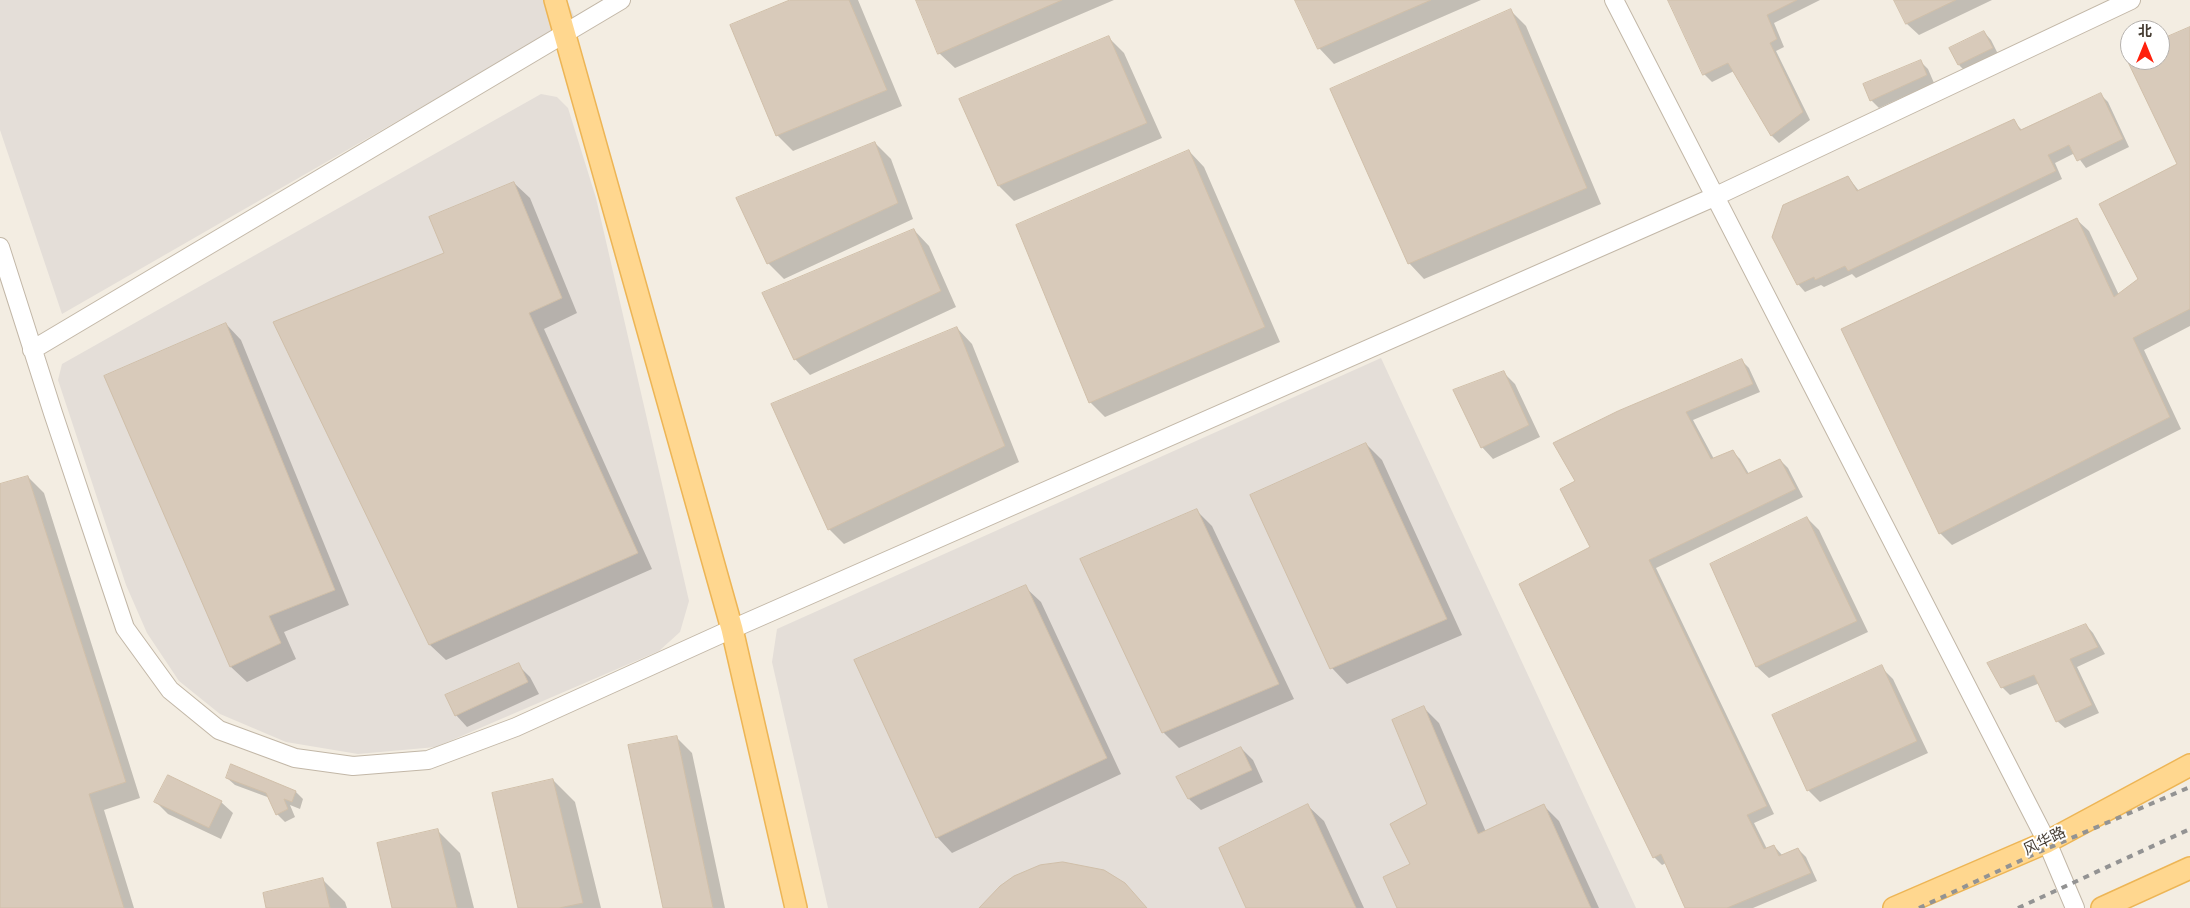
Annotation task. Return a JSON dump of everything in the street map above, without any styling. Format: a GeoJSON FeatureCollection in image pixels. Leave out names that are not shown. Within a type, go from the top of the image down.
{"type":"FeatureCollection","features":[{"type":"Feature","properties":{"kind":"main road"},"geometry":{"type":"LineString","coordinates":[[555,0],[732,629],[796,908]]}},
{"type":"Feature","properties":{"kind":"main road","name":"风华路"},"geometry":{"type":"LineString","coordinates":[[1894,908],[2047,842],[2190,765]]}},
{"type":"Feature","properties":{"kind":"main road"},"geometry":{"type":"LineString","coordinates":[[2102,908],[2190,868]]}},
{"type":"Feature","properties":{"kind":"street"},"geometry":{"type":"LineString","coordinates":[[32,350],[621,0]]}},
{"type":"Feature","properties":{"kind":"street"},"geometry":{"type":"LineString","coordinates":[[1614,0],[2047,842],[2075,908]]}},
{"type":"Feature","properties":{"kind":"street"},"geometry":{"type":"LineString","coordinates":[[0,246],[32,350],[124,628],[170,690],[219,730],[295,758],[353,766],[428,760],[516,727],[732,629],[1714,197],[2131,0]]}},
{"type":"Feature","properties":{"kind":"shaded area"},"geometry":{"type":"Polygon","coordinates":[[[0,0],[567,0],[575,19],[62,314],[0,130],[0,0]]]}},
{"type":"Feature","properties":{"kind":"shaded area"},"geometry":{"type":"Polygon","coordinates":[[[541,94],[557,97],[568,108],[596,198],[689,601],[680,632],[659,651],[436,747],[358,754],[286,742],[220,714],[179,681],[147,633],[126,585],[58,380],[62,364],[541,94]]]}},
{"type":"Feature","properties":{"kind":"shaded area"},"geometry":{"type":"Polygon","coordinates":[[[1381,358],[1636,908],[828,908],[772,662],[777,629],[1381,358]]]}},
{"type":"Feature","properties":{"kind":"building"},"geometry":{"type":"Polygon","coordinates":[[[790,0],[849,0],[887,90],[776,136],[730,25],[790,0]]]}},
{"type":"Feature","properties":{"kind":"building"},"geometry":{"type":"Polygon","coordinates":[[[916,0],[1062,0],[938,54],[916,0]]]}},
{"type":"Feature","properties":{"kind":"building"},"geometry":{"type":"Polygon","coordinates":[[[1295,0],[1431,0],[1318,49],[1295,0]]]}},
{"type":"Feature","properties":{"kind":"building"},"geometry":{"type":"Polygon","coordinates":[[[1668,0],[1797,0],[1767,15],[1777,39],[1770,43],[1803,112],[1771,136],[1728,63],[1703,75],[1668,0]]]}},
{"type":"Feature","properties":{"kind":"building"},"geometry":{"type":"Polygon","coordinates":[[[1894,0],[1956,0],[1906,24],[1894,0]]]}},
{"type":"Feature","properties":{"kind":"building"},"geometry":{"type":"Polygon","coordinates":[[[1511,9],[1587,188],[1408,264],[1330,89],[1511,9]]]}},
{"type":"Feature","properties":{"kind":"building"},"geometry":{"type":"Polygon","coordinates":[[[2190,27],[2190,309],[2133,338],[2170,417],[1939,534],[1841,329],[2077,218],[2114,297],[2138,279],[2099,204],[2177,164],[2132,70],[2170,70],[2170,36],[2190,27]]]}},
{"type":"Feature","properties":{"kind":"building"},"geometry":{"type":"Polygon","coordinates":[[[1984,31],[1993,48],[1958,65],[1949,48],[1984,31]]]}},
{"type":"Feature","properties":{"kind":"building"},"geometry":{"type":"Polygon","coordinates":[[[1109,36],[1147,123],[998,186],[959,99],[1109,36]]]}},
{"type":"Feature","properties":{"kind":"building"},"geometry":{"type":"Polygon","coordinates":[[[1921,60],[1927,75],[1870,101],[1863,84],[1921,60]]]}},
{"type":"Feature","properties":{"kind":"building"},"geometry":{"type":"Polygon","coordinates":[[[2101,93],[2123,139],[2077,161],[2069,145],[2048,155],[2056,171],[1848,271],[1845,266],[1815,280],[1814,277],[1797,285],[1772,237],[1783,205],[1848,176],[1857,191],[2014,119],[2020,130],[2101,93]]]}},
{"type":"Feature","properties":{"kind":"building"},"geometry":{"type":"Polygon","coordinates":[[[875,142],[898,203],[767,264],[736,198],[875,142]]]}},
{"type":"Feature","properties":{"kind":"building"},"geometry":{"type":"Polygon","coordinates":[[[1189,150],[1265,327],[1089,403],[1016,225],[1189,150]]]}},
{"type":"Feature","properties":{"kind":"building"},"geometry":{"type":"Polygon","coordinates":[[[514,182],[562,298],[529,313],[638,553],[429,645],[273,322],[444,253],[429,217],[514,182]]]}},
{"type":"Feature","properties":{"kind":"building"},"geometry":{"type":"Polygon","coordinates":[[[914,229],[941,291],[794,360],[762,293],[914,229]]]}},
{"type":"Feature","properties":{"kind":"building"},"geometry":{"type":"Polygon","coordinates":[[[226,323],[335,590],[269,616],[281,643],[230,667],[104,376],[226,323]]]}},
{"type":"Feature","properties":{"kind":"building"},"geometry":{"type":"Polygon","coordinates":[[[957,327],[1005,446],[828,530],[771,404],[957,327]]]}},
{"type":"Feature","properties":{"kind":"building"},"geometry":{"type":"Polygon","coordinates":[[[1742,359],[1753,384],[1686,412],[1711,459],[1733,450],[1747,474],[1780,459],[1796,489],[1649,560],[1767,806],[1747,815],[1764,849],[1774,845],[1779,856],[1798,848],[1811,873],[1727,908],[1685,908],[1661,854],[1653,858],[1519,584],[1590,547],[1560,489],[1575,481],[1553,443],[1618,411],[1742,359]]]}},
{"type":"Feature","properties":{"kind":"building"},"geometry":{"type":"Polygon","coordinates":[[[1504,371],[1529,425],[1481,448],[1453,390],[1504,371]]]}},
{"type":"Feature","properties":{"kind":"building"},"geometry":{"type":"Polygon","coordinates":[[[1366,443],[1447,619],[1330,669],[1250,495],[1366,443]]]}},
{"type":"Feature","properties":{"kind":"building"},"geometry":{"type":"Polygon","coordinates":[[[28,476],[126,782],[89,794],[124,908],[0,908],[0,484],[28,476]]]}},
{"type":"Feature","properties":{"kind":"building"},"geometry":{"type":"Polygon","coordinates":[[[1197,509],[1279,684],[1162,733],[1080,559],[1197,509]]]}},
{"type":"Feature","properties":{"kind":"building"},"geometry":{"type":"Polygon","coordinates":[[[1807,517],[1857,621],[1756,667],[1710,564],[1807,517]]]}},
{"type":"Feature","properties":{"kind":"building"},"geometry":{"type":"Polygon","coordinates":[[[1026,585],[1107,758],[936,838],[854,660],[1026,585]]]}},
{"type":"Feature","properties":{"kind":"building"},"geometry":{"type":"Polygon","coordinates":[[[2086,624],[2098,647],[2070,659],[2092,705],[2056,722],[2034,675],[2001,688],[1987,663],[2086,624]]]}},
{"type":"Feature","properties":{"kind":"building"},"geometry":{"type":"Polygon","coordinates":[[[519,663],[528,682],[455,716],[445,695],[519,663]]]}},
{"type":"Feature","properties":{"kind":"building"},"geometry":{"type":"Polygon","coordinates":[[[1882,665],[1917,741],[1807,791],[1772,715],[1882,665]]]}},
{"type":"Feature","properties":{"kind":"building"},"geometry":{"type":"Polygon","coordinates":[[[1424,706],[1478,834],[1544,804],[1591,908],[1397,908],[1383,877],[1410,864],[1390,824],[1427,804],[1392,720],[1424,706]]]}},
{"type":"Feature","properties":{"kind":"building"},"geometry":{"type":"Polygon","coordinates":[[[677,736],[713,908],[663,908],[628,745],[677,736]]]}},
{"type":"Feature","properties":{"kind":"building"},"geometry":{"type":"Polygon","coordinates":[[[1241,747],[1252,770],[1188,799],[1176,777],[1241,747]]]}},
{"type":"Feature","properties":{"kind":"building"},"geometry":{"type":"Polygon","coordinates":[[[231,764],[296,791],[292,802],[284,799],[288,809],[276,815],[266,793],[226,778],[231,764]]]}},
{"type":"Feature","properties":{"kind":"building"},"geometry":{"type":"Polygon","coordinates":[[[168,775],[222,801],[209,828],[154,802],[168,775]]]}},
{"type":"Feature","properties":{"kind":"building"},"geometry":{"type":"Polygon","coordinates":[[[553,779],[583,903],[559,908],[518,908],[492,793],[553,779]]]}},
{"type":"Feature","properties":{"kind":"building"},"geometry":{"type":"Polygon","coordinates":[[[1308,804],[1356,908],[1246,908],[1219,848],[1308,804]]]}},
{"type":"Feature","properties":{"kind":"building"},"geometry":{"type":"Polygon","coordinates":[[[438,829],[457,908],[392,908],[377,843],[438,829]]]}},
{"type":"Feature","properties":{"kind":"building"},"geometry":{"type":"Polygon","coordinates":[[[1063,862],[1104,870],[1125,883],[1147,908],[979,908],[1000,886],[1014,876],[1040,865],[1063,862]]]}},
{"type":"Feature","properties":{"kind":"building"},"geometry":{"type":"Polygon","coordinates":[[[323,878],[330,908],[266,908],[263,893],[323,878]]]}},
{"type":"Feature","properties":{"kind":"railway"},"geometry":{"type":"LineString","coordinates":[[1919,908],[2039,852],[2190,787]]}},
{"type":"Feature","properties":{"kind":"railway"},"geometry":{"type":"LineString","coordinates":[[2018,908],[2190,829]]}}]}
